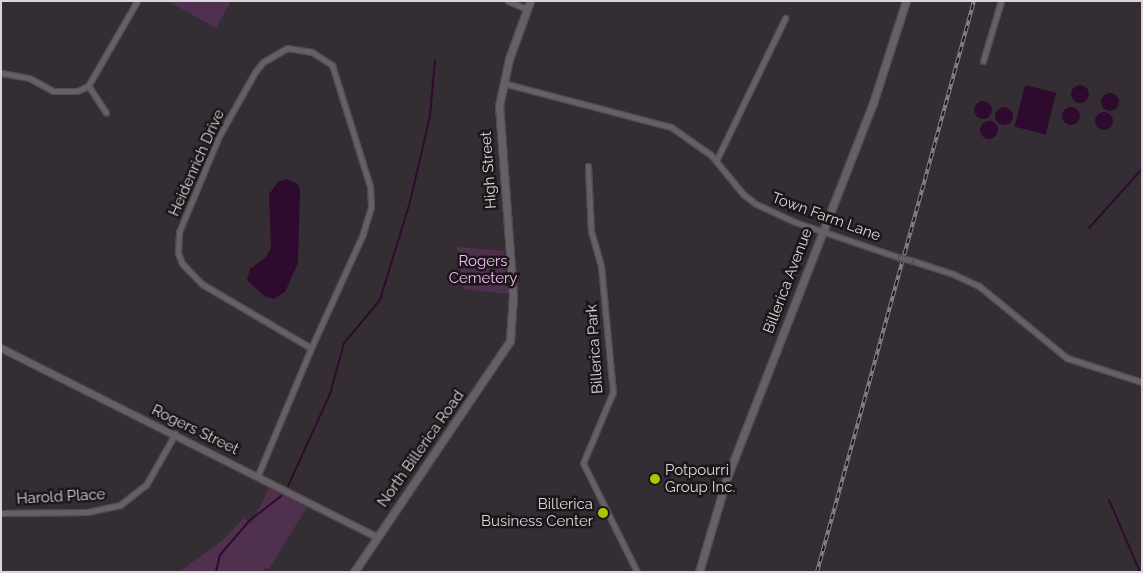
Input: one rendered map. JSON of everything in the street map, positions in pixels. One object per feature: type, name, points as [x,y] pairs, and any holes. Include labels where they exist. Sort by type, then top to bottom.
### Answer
[{"type":"main road","name":"High Street","points":[[510,341],[513,303],[499,121],[503,83],[530,1]]},
{"type":"main road","name":"Billerica Avenue","points":[[699,572],[726,480],[887,65],[906,1]]},
{"type":"main road","name":"North Billerica Road","points":[[354,572],[510,341]]},
{"type":"street","points":[[1,73],[29,78],[53,91],[77,91],[88,85],[137,1]]},
{"type":"street","points":[[508,1],[527,9]]},
{"type":"street","points":[[983,61],[1001,1]]},
{"type":"street","points":[[716,161],[785,18]]},
{"type":"street","name":"Heidenrich Drive","points":[[258,475],[311,348],[363,234],[370,207],[370,186],[332,65],[312,52],[287,48],[263,62],[255,72],[220,136],[179,232],[178,253],[190,273],[202,284],[311,348]]},
{"type":"street","name":"Town Farm Lane","points":[[503,83],[671,127],[698,144],[716,161],[743,194],[756,204],[823,231],[953,274],[979,286],[1067,358],[1142,382]]},
{"type":"street","points":[[88,85],[106,113]]},
{"type":"street","name":"Billerica Park","points":[[588,166],[592,231],[601,266],[613,392],[583,463],[637,572]]},
{"type":"street","name":"Rogers Street","points":[[1,348],[258,475],[376,537]]},
{"type":"street","name":"Harold Place","points":[[1,513],[87,512],[120,505],[146,485],[175,434]]},
{"type":"green space","points":[[168,1],[231,1],[216,28]]},
{"type":"green space","name":"Rogers Cemetery","points":[[457,247],[504,251],[508,294],[464,289]]},
{"type":"green space","points":[[269,488],[307,507],[269,569],[265,567],[262,572],[179,572],[223,540],[244,518],[251,524]]},
{"type":"shaded area","points":[[1025,85],[1056,93],[1046,134],[1015,127]]},
{"type":"shaded area","points":[[1080,85],[1086,88],[1089,94],[1086,100],[1080,103],[1074,100],[1071,94],[1074,88]]},
{"type":"shaded area","points":[[1110,93],[1116,96],[1119,102],[1116,108],[1110,111],[1104,108],[1101,102],[1104,96]]},
{"type":"shaded area","points":[[983,101],[989,104],[992,110],[989,116],[983,119],[977,116],[974,110],[977,104]]},
{"type":"shaded area","points":[[1004,107],[1010,110],[1013,116],[1010,122],[1004,125],[998,122],[995,116],[998,110]]},
{"type":"shaded area","points":[[1071,107],[1077,110],[1080,116],[1077,122],[1071,125],[1065,122],[1062,116],[1065,110]]},
{"type":"shaded area","points":[[1104,112],[1110,115],[1113,121],[1110,127],[1104,130],[1098,127],[1095,121],[1098,115]]},
{"type":"shaded area","points":[[989,121],[995,124],[998,130],[995,136],[989,139],[983,136],[980,130],[983,124]]},
{"type":"shaded area","points":[[286,179],[298,184],[300,191],[298,263],[285,292],[274,299],[264,296],[247,280],[250,269],[265,258],[271,248],[269,194],[278,182]]},
{"type":"waterway","points":[[288,486],[330,394],[344,343],[380,300],[410,202],[430,116],[435,60]]},
{"type":"waterway","points":[[1089,228],[1142,169]]},
{"type":"waterway","points":[[216,572],[220,555],[249,521],[281,496]]},
{"type":"waterway","points":[[1109,500],[1140,572]]},
{"type":"railway","points":[[817,572],[974,1]]},
{"type":"place","name":"Potpourri Group Inc.","points":[[655,479]]},
{"type":"place","name":"Billerica Business Center","points":[[603,513]]}]
